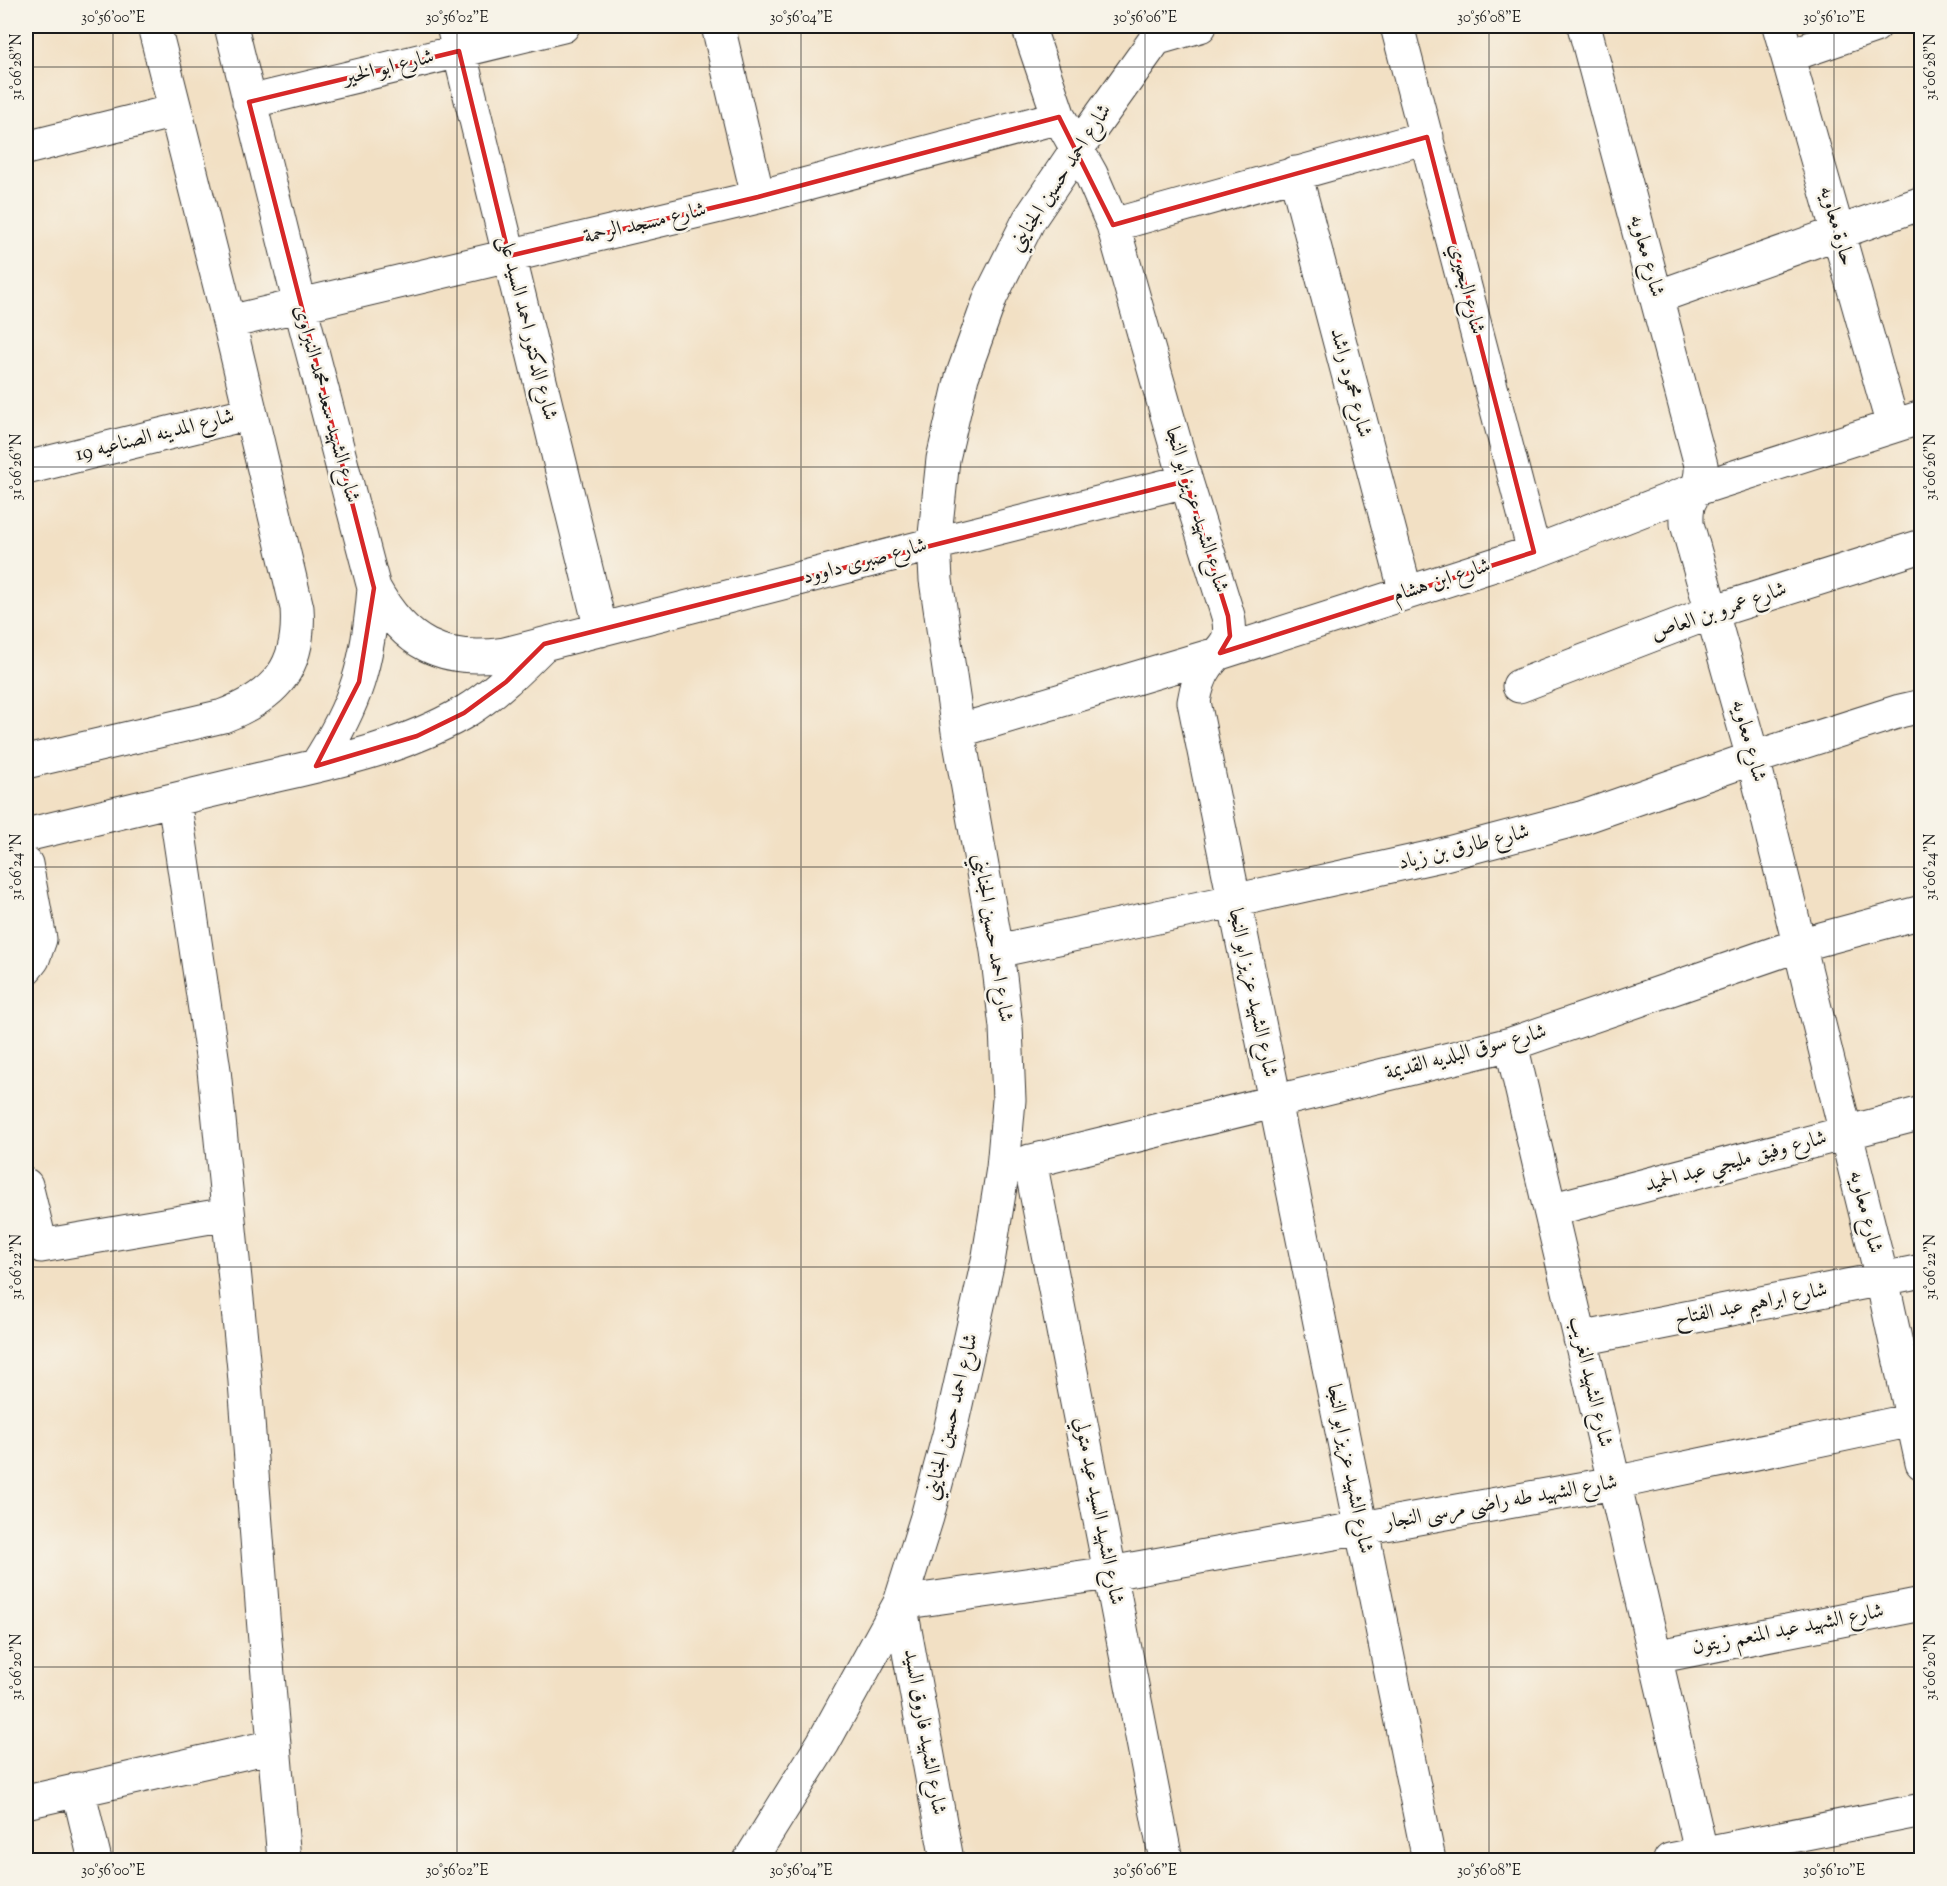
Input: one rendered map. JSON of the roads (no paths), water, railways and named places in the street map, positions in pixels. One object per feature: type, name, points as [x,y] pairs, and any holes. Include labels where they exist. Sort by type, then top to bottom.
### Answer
[{"type":"street","points":[[26,762],[224,716],[260,698],[275,685],[288,668],[295,649],[298,628],[297,608],[229,322],[154,26]]},
{"type":"street","name":"شارع الشهيد سعد محمد النبراوى","points":[[231,26],[300,305],[374,588],[387,611],[405,631],[427,646],[453,654],[479,658],[544,644]]},
{"type":"street","name":"شارع ابو الخير","points":[[249,102],[456,38],[563,26]]},
{"type":"street","points":[[718,26],[758,197]]},
{"type":"street","name":"شارع الشهيد عزيز ابو النجا","points":[[1028,26],[1059,117],[1103,199],[1113,225],[1186,481],[1228,616],[1230,636],[1226,645],[1208,664],[1199,679],[1194,702],[1429,1860]]},
{"type":"street","points":[[1160,32],[1200,26]]},
{"type":"street","name":"شارع البحيري","points":[[1397,26],[1534,552]]},
{"type":"street","name":"شارع معاويه","points":[[1584,26],[1701,465],[1702,473],[1687,510],[1687,524],[1753,758],[1917,1419],[1922,1462]]},
{"type":"street","points":[[1783,41],[1875,26]]},
{"type":"street","name":"شارع احمد حسين الجنايني","points":[[750,1860],[824,1743],[900,1603],[927,1517],[950,1431],[989,1256],[1017,1164],[1009,1100],[1006,1027],[997,951],[958,731],[936,580],[934,544],[943,459],[962,377],[991,296],[1029,220],[1160,32]]},
{"type":"street","name":"شارع الدكتور احمد السيد على","points":[[456,38],[601,630]]},
{"type":"street","name":"حارة معاويه","points":[[1783,41],[1838,232],[1907,422]]},
{"type":"street","points":[[26,148],[175,111]]},
{"type":"street","name":"شارع مسجد الرحمة","points":[[229,322],[758,197],[1059,117]]},
{"type":"street","points":[[1113,225],[1427,137]]},
{"type":"street","name":"شارع محمود راشد","points":[[1295,173],[1406,593]]},
{"type":"street","points":[[1657,297],[1922,203]]},
{"type":"street","name":"شارع المدينه الصناعيه 19","points":[[26,468],[250,413]]},
{"type":"street","name":"شارع ابن هشام","points":[[958,731],[1220,653],[1534,552],[1697,489],[1907,422]]},
{"type":"street","name":"شارع صبرى داوود","points":[[544,644],[1186,481]]},
{"type":"street","name":"شارع عمرو بن العاص","points":[[1520,686],[1712,612],[1922,546]]},
{"type":"street","points":[[316,766],[348,711],[359,682],[367,652],[374,588]]},
{"type":"street","points":[[26,835],[316,766],[417,736],[464,713],[506,682],[544,644]]},
{"type":"street","name":"شارع طارق بن زياد","points":[[997,951],[1437,856],[1581,818],[1753,758],[1922,706]]},
{"type":"street","points":[[174,800],[214,1070],[244,1369],[284,1860]]},
{"type":"street","points":[[26,864],[40,939],[33,959],[26,968]]},
{"type":"street","name":"شارع سوق البلديه القديمة","points":[[1017,1164],[1511,1044],[1799,945],[1922,912]]},
{"type":"street","name":"شارع الشهيد الغريب","points":[[1511,1044],[1702,1857]]},
{"type":"street","name":"شارع وفيق مليجي عبد الحميد","points":[[1550,1210],[1922,1113]]},
{"type":"street","name":"شارع الشهيد السيد عيد متولي","points":[[1017,1164],[1110,1574],[1166,1860]]},
{"type":"street","points":[[26,1185],[33,1251],[228,1214]]},
{"type":"street","name":"شارع ابراهيم عبد الفتاح","points":[[1580,1339],[1922,1271]]},
{"type":"street","name":"شارع الشهيد طه راضى مرسى النجار","points":[[900,1603],[1110,1574],[1614,1483],[1917,1419]]},
{"type":"street","name":"شارع الشهيد فاروق السيد","points":[[900,1603],[947,1860]]},
{"type":"street","name":"شارع الشهيد عبد المنعم زيتون","points":[[1655,1657],[1922,1604]]},
{"type":"street","points":[[26,1802],[274,1746]]},
{"type":"street","points":[[78,1789],[95,1860]]},
{"type":"street","points":[[1670,1860],[1702,1857],[1922,1810]]}]
